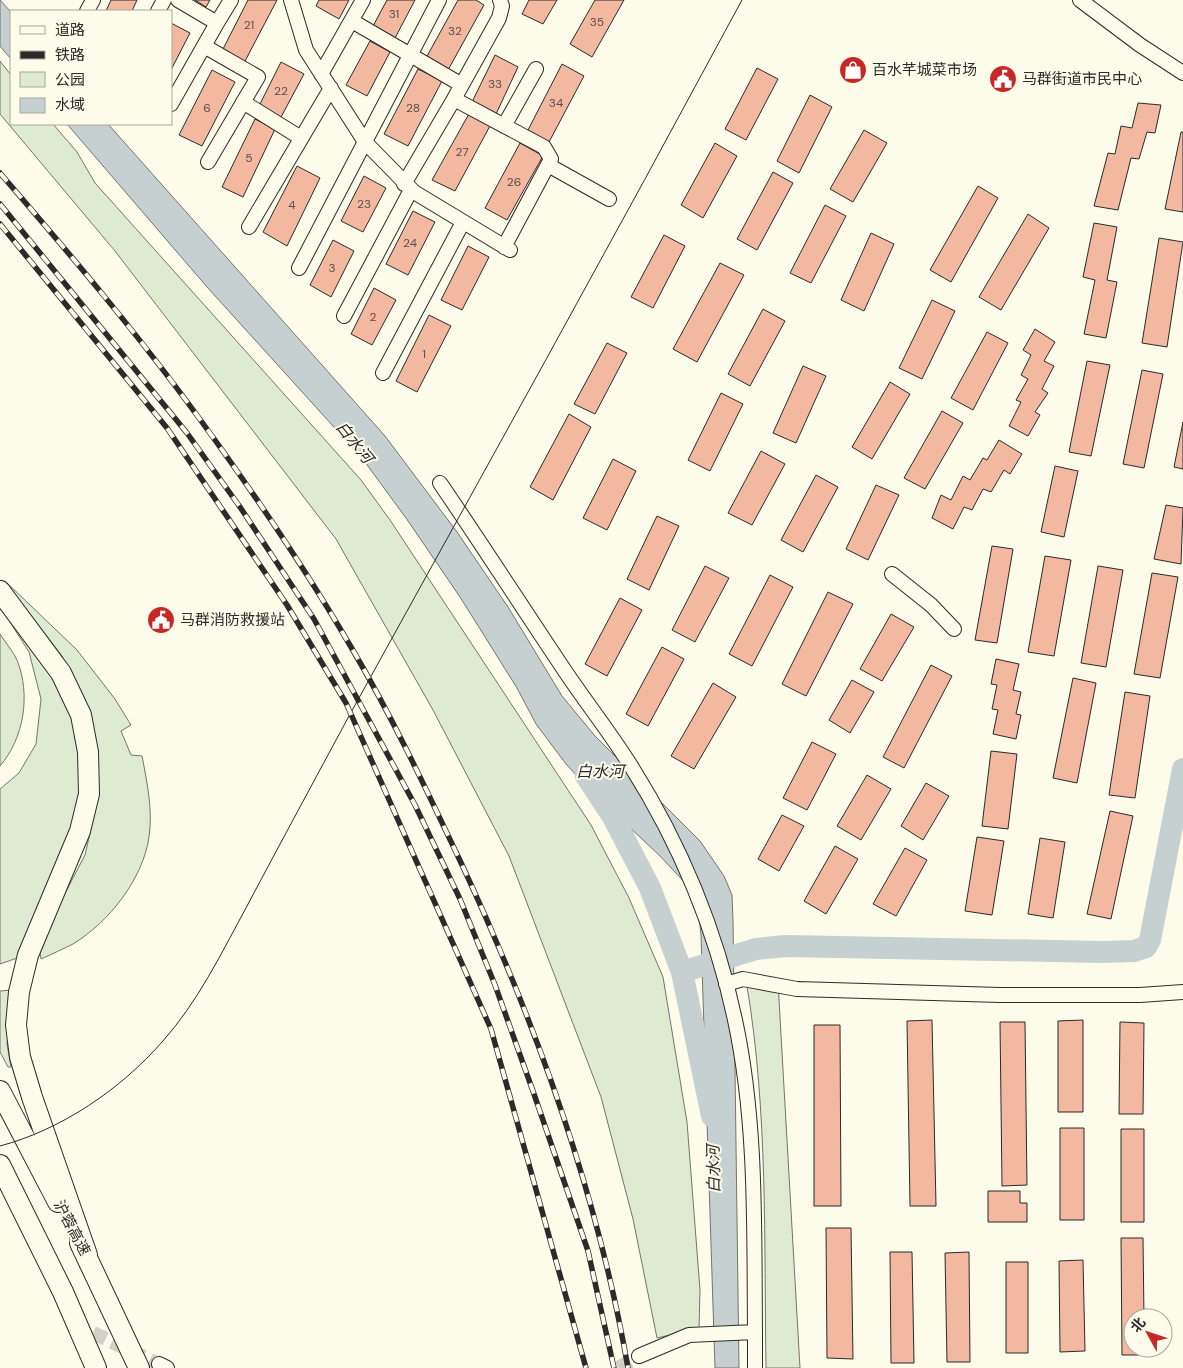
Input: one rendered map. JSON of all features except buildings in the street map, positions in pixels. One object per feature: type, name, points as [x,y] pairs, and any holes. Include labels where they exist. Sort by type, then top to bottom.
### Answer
[{"type":"highway","points":[[0,591],[61,673],[81,715],[88,752],[89,794],[80,831],[28,954],[19,992],[16,1025],[20,1057],[32,1097],[87,1255]]},
{"type":"highway","name":"沪蓉高速","points":[[0,1091],[87,1255],[139,1368]]},
{"type":"highway","points":[[0,1165],[63,1292],[96,1368]]},
{"type":"highway","points":[[0,1182],[32,1231]]},
{"type":"street","points":[[178,0],[217,23]]},
{"type":"street","points":[[172,102],[231,0]]},
{"type":"street","points":[[291,0],[303,42],[321,74],[365,142],[408,187],[507,248],[551,159],[544,147],[454,99]]},
{"type":"street","points":[[321,74],[363,0]]},
{"type":"street","points":[[299,268],[439,0]]},
{"type":"street","points":[[1080,0],[1140,45],[1183,73]]},
{"type":"street","points":[[344,316],[408,187],[498,18],[503,2]]},
{"type":"street","points":[[352,21],[462,85]]},
{"type":"street","points":[[204,46],[258,77],[208,162]]},
{"type":"street","points":[[504,126],[536,69]]},
{"type":"street","points":[[249,226],[330,88]]},
{"type":"street","points":[[243,102],[301,138]]},
{"type":"street","points":[[548,165],[609,199]]},
{"type":"street","points":[[383,373],[463,222]]},
{"type":"street","points":[[440,483],[586,702],[630,764],[676,847],[707,917],[736,1021],[746,1092],[754,1192],[752,1332],[755,1368]]},
{"type":"street","points":[[892,574],[931,605],[954,629]]},
{"type":"street","points":[[726,984],[743,979],[797,989],[1000,995],[1140,995],[1183,992]]},
{"type":"street","points":[[639,1356],[689,1335],[752,1332]]},
{"type":"green space","points":[[0,61],[10,74],[10,125],[54,125],[77,152],[95,183],[361,480],[390,520],[591,825],[629,898],[663,977],[687,1122],[700,1290],[699,1328],[657,1338],[633,1219],[601,1097],[509,856],[433,710],[336,539],[115,251],[0,114]]},
{"type":"green space","points":[[5,581],[77,650],[115,699],[131,725],[121,731],[131,755],[142,756],[150,806],[149,837],[140,868],[132,884],[111,912],[86,935],[73,944],[41,959],[40,953],[60,903],[85,855],[98,798],[98,750],[86,702],[62,656]]},
{"type":"green space","points":[[14,620],[51,671],[66,699],[76,729],[80,758],[80,787],[66,846],[20,957],[0,964],[0,789],[19,773],[36,744],[41,699],[29,652],[10,622]]},
{"type":"green space","points":[[0,634],[17,660],[24,687],[24,702],[23,716],[15,743],[0,766]]},
{"type":"green space","points":[[778,982],[800,1368],[766,1368],[762,1129],[754,1033],[747,986]]},
{"type":"green space","points":[[12,990],[7,1044],[11,1067],[8,1067],[0,1052],[0,991]]},
{"type":"water","points":[[0,0],[10,11],[10,58],[0,46]]},
{"type":"water","name":"白水河","points":[[68,125],[109,125],[385,436],[457,532],[508,607],[562,696],[595,736],[700,841],[724,876],[732,895],[733,920],[739,1368],[715,1368],[701,935],[698,906],[687,885],[566,764],[536,724],[517,688],[460,597],[362,458],[207,287]]},
{"type":"waterway","points":[[682,972],[756,949],[786,946],[1103,952],[1134,951],[1146,947],[1150,940],[1183,769]]},
{"type":"waterway","name":"白水河","points":[[586,776],[613,817],[650,888],[682,972],[712,1116]]},
{"type":"tunnel","points":[[74,1324],[159,1364]]},
{"type":"tunnel","points":[[618,1368],[639,1356]]},
{"type":"tram line","points":[[0,1146],[45,1130],[88,1106],[109,1091],[128,1076],[162,1042],[198,994],[219,959],[349,716],[742,0]]},
{"type":"railway","points":[[0,173],[127,324],[175,386],[259,502],[351,647],[410,756],[490,927],[540,1050],[562,1112],[600,1239],[628,1368]]},
{"type":"railway","points":[[0,204],[187,433],[240,507],[314,619],[415,805],[460,899],[495,985],[534,1094],[588,1251],[614,1368]]},
{"type":"railway","points":[[0,224],[167,428],[287,605],[346,703],[491,1029],[586,1368]]},
{"type":"place","name":"百水芊城菜市场","points":[[853,70]]},
{"type":"place","name":"马群街道市民中心","points":[[1003,79]]},
{"type":"place","name":"马群消防救援站","points":[[161,620]]}]
